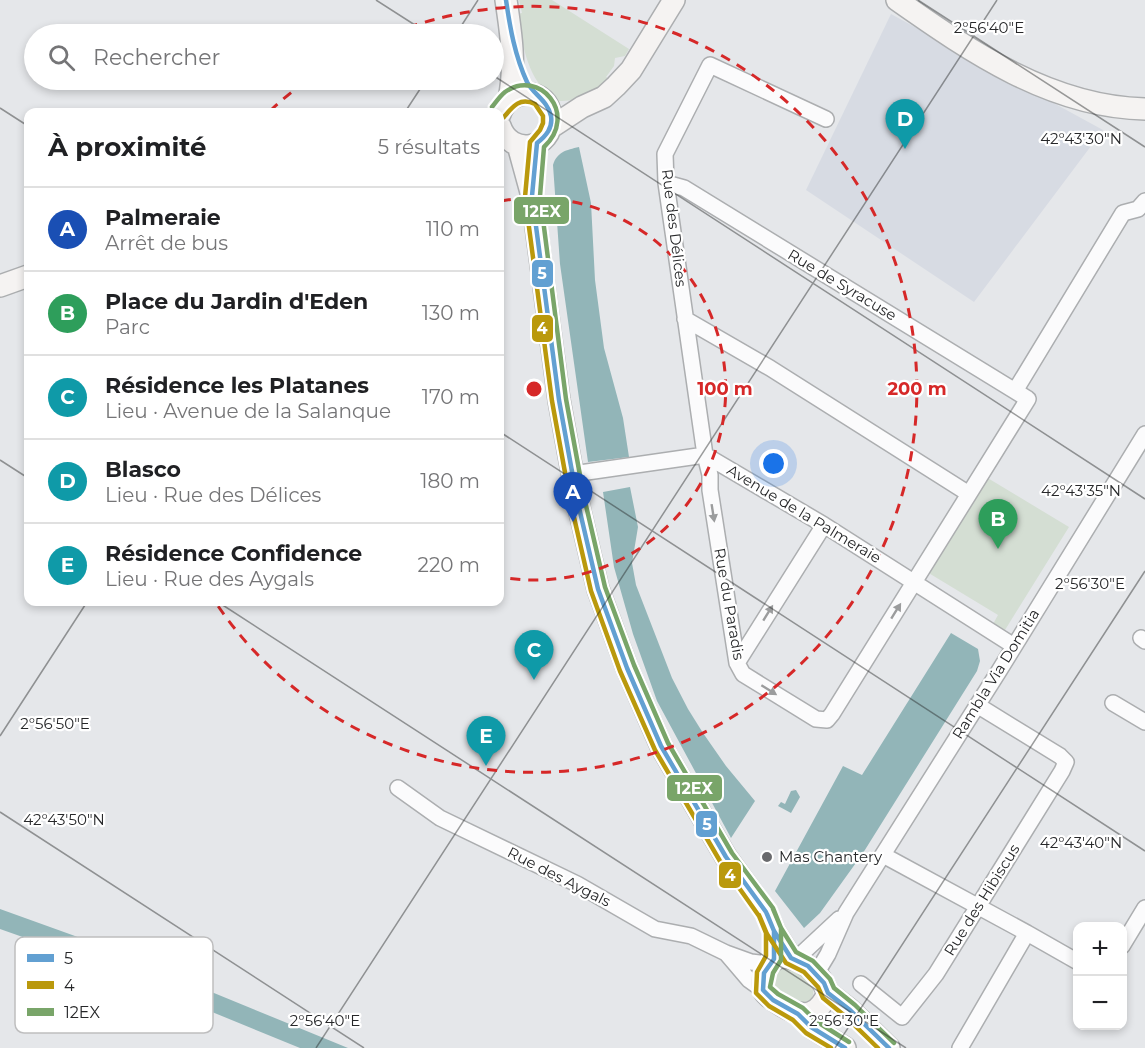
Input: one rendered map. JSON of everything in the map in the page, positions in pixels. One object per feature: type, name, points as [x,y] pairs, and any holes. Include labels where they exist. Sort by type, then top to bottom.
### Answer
[{"type":"street","points":[[506,0],[513,43],[527,83],[516,121],[532,196],[559,400],[598,589],[627,668],[661,746],[716,841],[766,912],[782,960]]},
{"type":"street","points":[[516,121],[582,107],[604,97],[631,70],[674,0]]},
{"type":"street","points":[[897,0],[945,34],[1027,81],[1101,104],[1145,109]]},
{"type":"street","name":"Rue des Délices","points":[[705,456],[666,183],[665,154],[710,65],[826,119]]},
{"type":"street","name":"Rue de Syracuse","points":[[666,183],[684,188],[1015,391]]},
{"type":"street","points":[[914,582],[1028,399],[1015,391],[1123,213],[1138,209],[1145,201]]},
{"type":"street","points":[[0,286],[24,277]]},
{"type":"street","points":[[685,319],[779,374],[969,494]]},
{"type":"street","name":"Rambla Via Domitia","points":[[816,974],[828,954],[846,913],[1145,434]]},
{"type":"street","points":[[573,474],[705,456]]},
{"type":"street","name":"Avenue de la Palmeraie","points":[[705,456],[824,525],[1014,646]]},
{"type":"street","name":"Rue du Paradis","points":[[705,456],[710,475],[710,490],[737,663],[743,674],[816,719],[827,720],[832,714],[914,582]]},
{"type":"street","points":[[737,663],[824,525]]},
{"type":"street","points":[[1113,703],[1145,722]]},
{"type":"street","name":"Rue des Hibiscus","points":[[861,984],[902,1017],[936,974],[1066,762],[1060,756],[977,705]]},
{"type":"street","name":"Rue des Aygals","points":[[398,788],[440,818],[577,884],[655,929],[691,936],[751,962],[782,960]]},
{"type":"street","points":[[883,855],[1073,960]]},
{"type":"street","points":[[1127,938],[1145,908]]},
{"type":"street","name":"Rambla Via Domitia","points":[[782,960],[846,913]]},
{"type":"street","points":[[960,1048],[1027,933]]},
{"type":"street","name":"Rue des Aygals","points":[[726,953],[748,980],[763,990]]},
{"type":"street","points":[[782,960],[816,974],[828,993],[850,1010],[880,1045]]},
{"type":"street","points":[[782,960],[762,981],[763,990],[773,1000],[798,1014],[811,1027],[845,1048]]},
{"type":"street","points":[[798,1014],[809,1014],[817,1010],[828,993]]},
{"type":"shaded area","points":[[519,0],[552,0],[629,49],[625,56],[615,58],[614,66],[606,77],[612,80],[574,99],[560,101],[553,98],[535,78],[526,57],[516,14],[522,13]]},
{"type":"shaded area","points":[[891,14],[1103,130],[974,302],[806,190]]},
{"type":"shaded area","points":[[986,477],[1069,527],[1005,630],[993,624],[998,615],[927,572]]},
{"type":"shaded area","points":[[784,968],[796,973],[811,985],[813,996],[809,1003],[794,1001],[772,985],[771,976],[776,970]]},
{"type":"water","points":[[579,147],[591,203],[595,280],[604,348],[623,418],[629,457],[588,462],[560,264],[553,165],[563,152]]},
{"type":"water","points":[[630,487],[638,527],[632,563],[636,585],[672,678],[703,733],[755,801],[731,838],[657,701],[633,634],[614,567],[603,492]]},
{"type":"water","points":[[951,633],[978,649],[980,661],[977,671],[863,853],[820,913],[804,928],[775,891],[843,766],[862,775]]},
{"type":"water","points":[[796,790],[800,797],[791,813],[778,806],[781,802],[785,804],[791,791]]},
{"type":"water","points":[[0,909],[77,937],[23,937],[0,929]]},
{"type":"water","points":[[213,993],[348,1048],[300,1048],[213,1012]]},
{"type":"transit line","name":"5","points":[[506,0],[519,62],[527,82],[547,106],[551,116],[548,131],[537,143],[532,196],[559,400],[577,499],[598,589],[627,668],[661,746],[726,857],[766,912],[774,931],[774,959],[764,973],[763,990],[773,1000],[798,1014],[811,1027],[845,1048]]},
{"type":"transit line","name":"12EX","points":[[492,107],[505,92],[518,86],[530,86],[542,90],[556,109],[557,121],[554,134],[544,147],[540,196],[566,399],[584,497],[605,587],[634,665],[668,743],[732,853],[773,908],[781,928],[781,960],[773,973],[770,987],[849,1042]]},
{"type":"transit line","name":"4","points":[[504,117],[521,102],[535,104],[543,116],[540,130],[530,142],[525,197],[552,401],[570,500],[591,591],[620,671],[655,750],[720,861],[759,916],[766,933],[766,956],[757,972],[756,993],[769,1006],[793,1020],[806,1033],[831,1048]]},
{"type":"transit line","name":"12EX","points":[[773,909],[781,928],[796,952],[813,961],[830,979],[834,988],[894,1043]]},
{"type":"transit line","name":"5","points":[[767,914],[774,931],[791,958],[808,966],[824,983],[828,993],[850,1010],[889,1048]]},
{"type":"transit line","name":"4","points":[[759,915],[767,934],[786,963],[804,972],[818,987],[823,998],[878,1048]]},
{"type":"place","name":"Blasco","points":[[905,149]]},
{"type":"place","name":"Palmeraie","points":[[573,522]]},
{"type":"place","name":"Place du Jardin d'Eden","points":[[998,549]]},
{"type":"place","name":"Résidence les Platanes","points":[[534,680]]},
{"type":"place","name":"Résidence Confidence","points":[[486,766]]},
{"type":"place","name":"Mas Chantery","points":[[767,857]]}]
